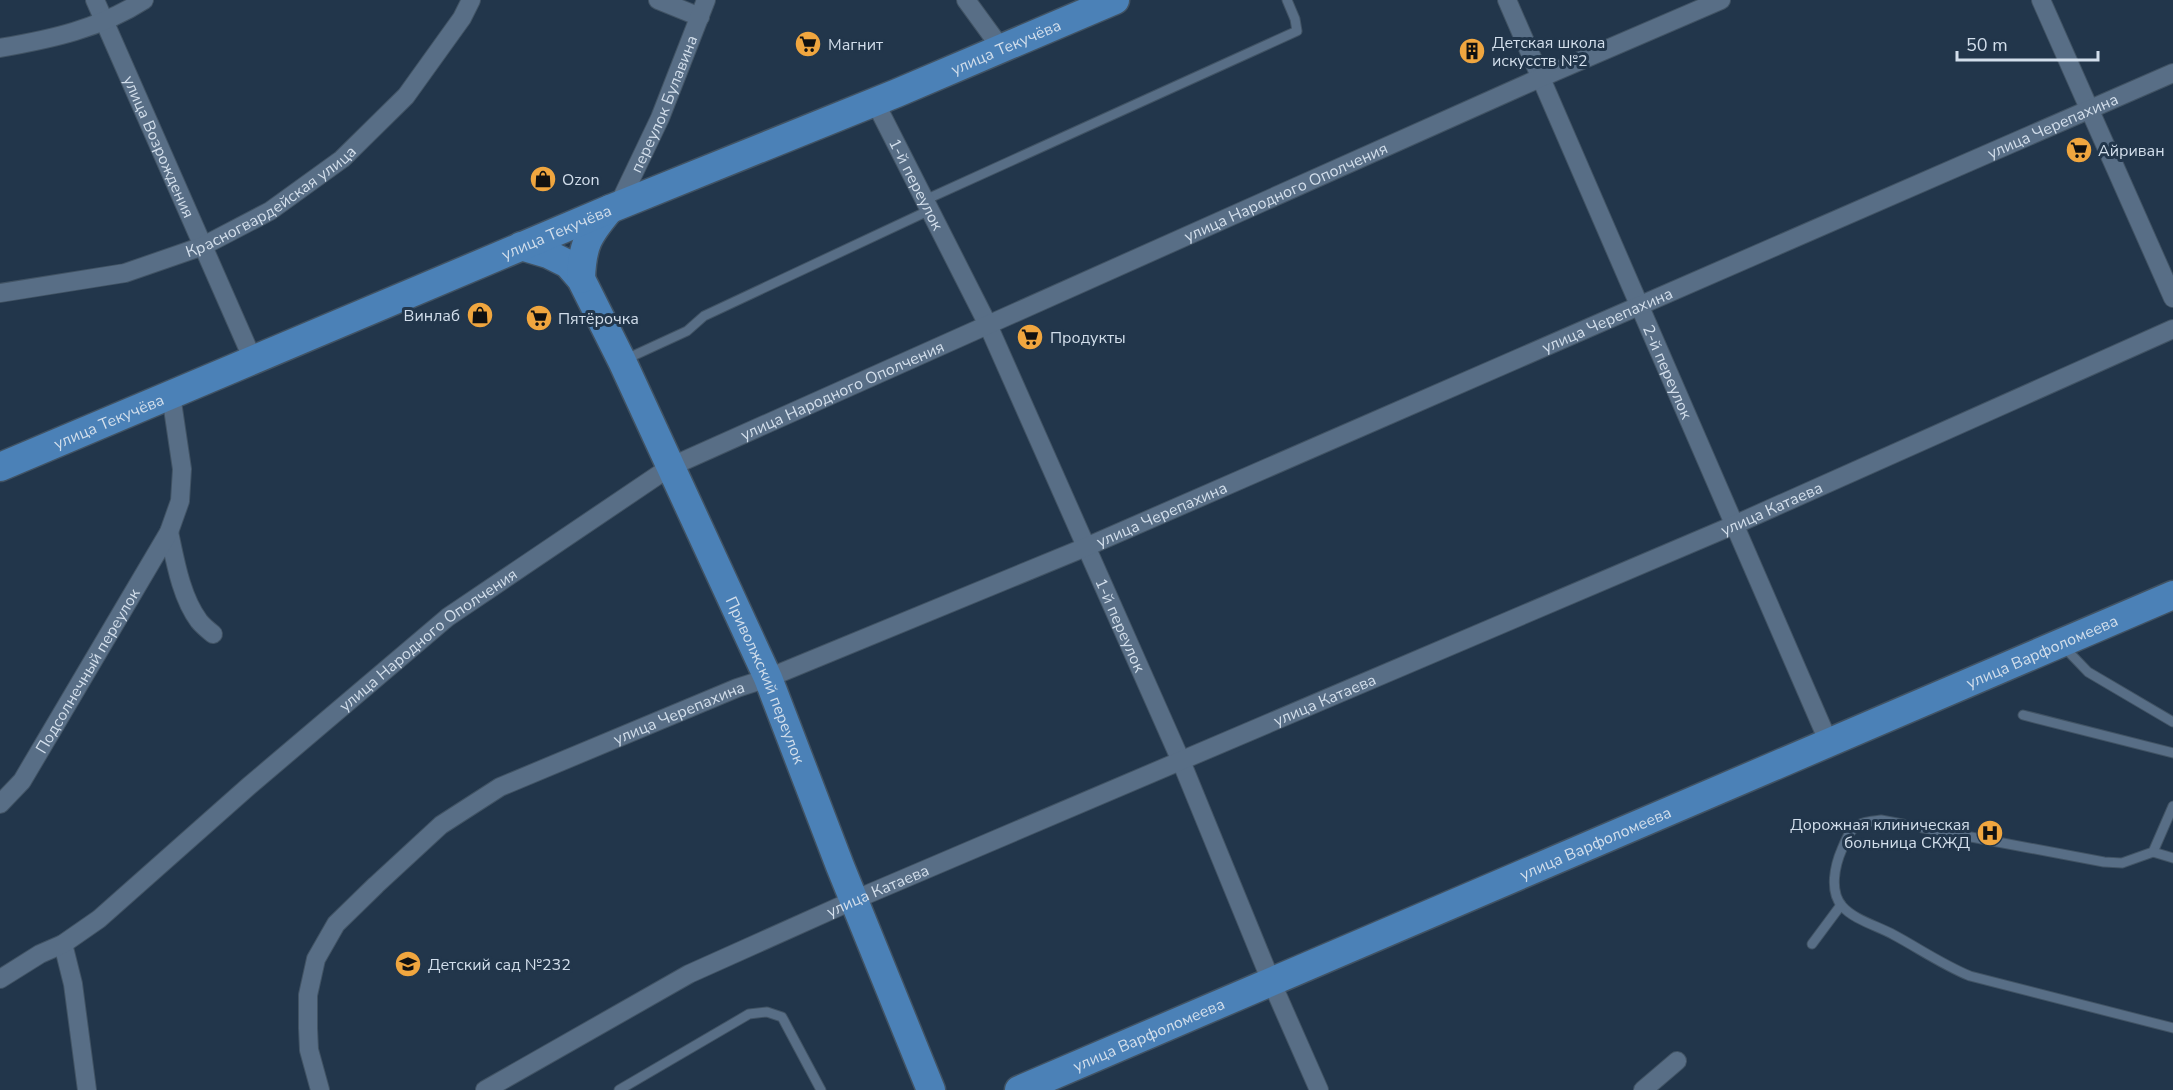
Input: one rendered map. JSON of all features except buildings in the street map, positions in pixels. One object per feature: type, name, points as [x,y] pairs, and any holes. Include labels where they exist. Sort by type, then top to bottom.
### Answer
[{"type":"main road","name":"улица Текучёва","points":[[0,468],[521,246],[875,102],[1115,0]]},
{"type":"main road","points":[[580,279],[585,244],[595,227],[614,207]]},
{"type":"main road","name":"Приволжский переулок","points":[[521,246],[548,254],[568,264],[580,279],[622,361],[768,678],[931,1090]]},
{"type":"main road","name":"улица Варфоломеева","points":[[1019,1090],[2173,595]]},
{"type":"street","name":"улица Возрождения","points":[[94,0],[254,360]]},
{"type":"street","points":[[0,48],[58,38],[104,21],[144,0]]},
{"type":"street","name":"Красногвардейская улица","points":[[0,293],[125,273],[203,246],[270,211],[342,159],[406,96],[462,18],[471,0]]},
{"type":"street","points":[[658,0],[703,8]]},
{"type":"street","points":[[966,0],[1001,48]]},
{"type":"street","name":"2-й переулок","points":[[1507,0],[1829,743]]},
{"type":"street","name":"улица Народного Ополчения","points":[[0,979],[40,954],[63,944],[99,919],[249,786],[448,616],[670,467],[1540,78],[1721,0]]},
{"type":"street","points":[[2042,0],[2173,298]]},
{"type":"street","name":"переулок Булавина","points":[[614,207],[660,118],[703,8]]},
{"type":"street","name":"улица Черепахина","points":[[320,1090],[309,1050],[308,995],[316,959],[336,924],[441,825],[500,787],[1086,547],[2173,73]]},
{"type":"street","name":"1-й переулок","points":[[875,102],[988,325],[1181,762],[1271,981],[1319,1090]]},
{"type":"street","name":"улица Катаева","points":[[485,1090],[689,974],[854,900],[1734,525],[2173,329]]},
{"type":"street","name":"Подсолнечный переулок","points":[[0,804],[22,781],[169,532],[180,501],[183,469],[171,395]]},
{"type":"street","points":[[169,532],[174,560],[186,596],[198,620],[213,634]]},
{"type":"street","points":[[63,944],[74,984],[87,1090]]},
{"type":"street","points":[[1643,1090],[1677,1061]]},
{"type":"lane","points":[[622,361],[687,331],[704,316],[927,205],[1297,31],[1296,19],[1287,0]]},
{"type":"lane","points":[[2060,643],[2088,672],[2173,722]]},
{"type":"lane","points":[[2023,715],[2173,753]]},
{"type":"lane","points":[[2153,852],[2173,806]]},
{"type":"lane","points":[[2173,858],[2153,852],[2122,862],[2104,862],[1881,820],[1860,822],[1850,830],[1836,862],[1835,881],[1841,905],[1851,913],[1893,934],[1943,965],[1970,976],[2173,1028]]},
{"type":"lane","points":[[1812,944],[1841,905]]},
{"type":"lane","points":[[619,1090],[749,1014],[767,1012],[783,1017],[821,1090]]},
{"type":"place","name":"Магнит","points":[[808,44]]},
{"type":"place","name":"Детская школа искусств №2","points":[[1472,51]]},
{"type":"place","name":"Айриван","points":[[2079,150]]},
{"type":"place","name":"Ozon","points":[[543,179]]},
{"type":"place","name":"Винлаб","points":[[480,315]]},
{"type":"place","name":"Пятёрочка","points":[[539,318]]},
{"type":"place","name":"Продукты","points":[[1030,337]]},
{"type":"place","name":"Дорожная клиническая больница СКЖД","points":[[1990,833]]},
{"type":"place","name":"Детский сад №232","points":[[408,964]]}]
